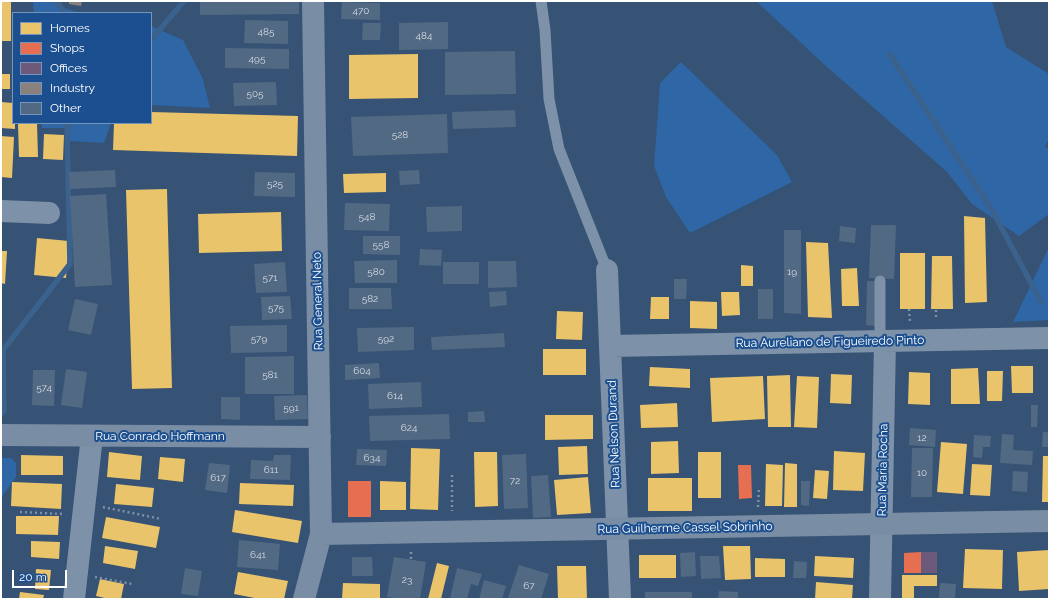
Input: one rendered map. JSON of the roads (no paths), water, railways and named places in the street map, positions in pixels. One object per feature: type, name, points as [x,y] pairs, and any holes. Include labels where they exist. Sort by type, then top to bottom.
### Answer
[{"type":"street","name":"Rua General Neto","points":[[304,599],[321,534],[313,1]]},
{"type":"street","points":[[1,211],[49,213]]},
{"type":"street","name":"Rua Nelson Durand","points":[[607,270],[620,599]]},
{"type":"street","name":"Rua Aureliano de Figueiredo Pinto","points":[[610,346],[1049,338]]},
{"type":"street","name":"Rua Maria Rocha","points":[[880,599],[882,524],[882,341]]},
{"type":"street","name":"Rua Conrado Hoffmann","points":[[1,435],[320,437]]},
{"type":"street","points":[[74,599],[92,436]]},
{"type":"street","name":"Rua Guilherme Cassel Sobrinho","points":[[321,534],[1049,521]]},
{"type":"lane","points":[[541,1],[545,30],[548,99],[559,149],[607,270]]},
{"type":"lane","points":[[880,281],[882,341]]},
{"type":"waterway","points":[[56,1],[64,12]]},
{"type":"waterway","points":[[152,39],[184,1]]},
{"type":"waterway","points":[[890,55],[991,208],[1041,302]]},
{"type":"waterway","points":[[1,414],[4,411],[3,350],[70,264],[67,127],[70,124]]}]
